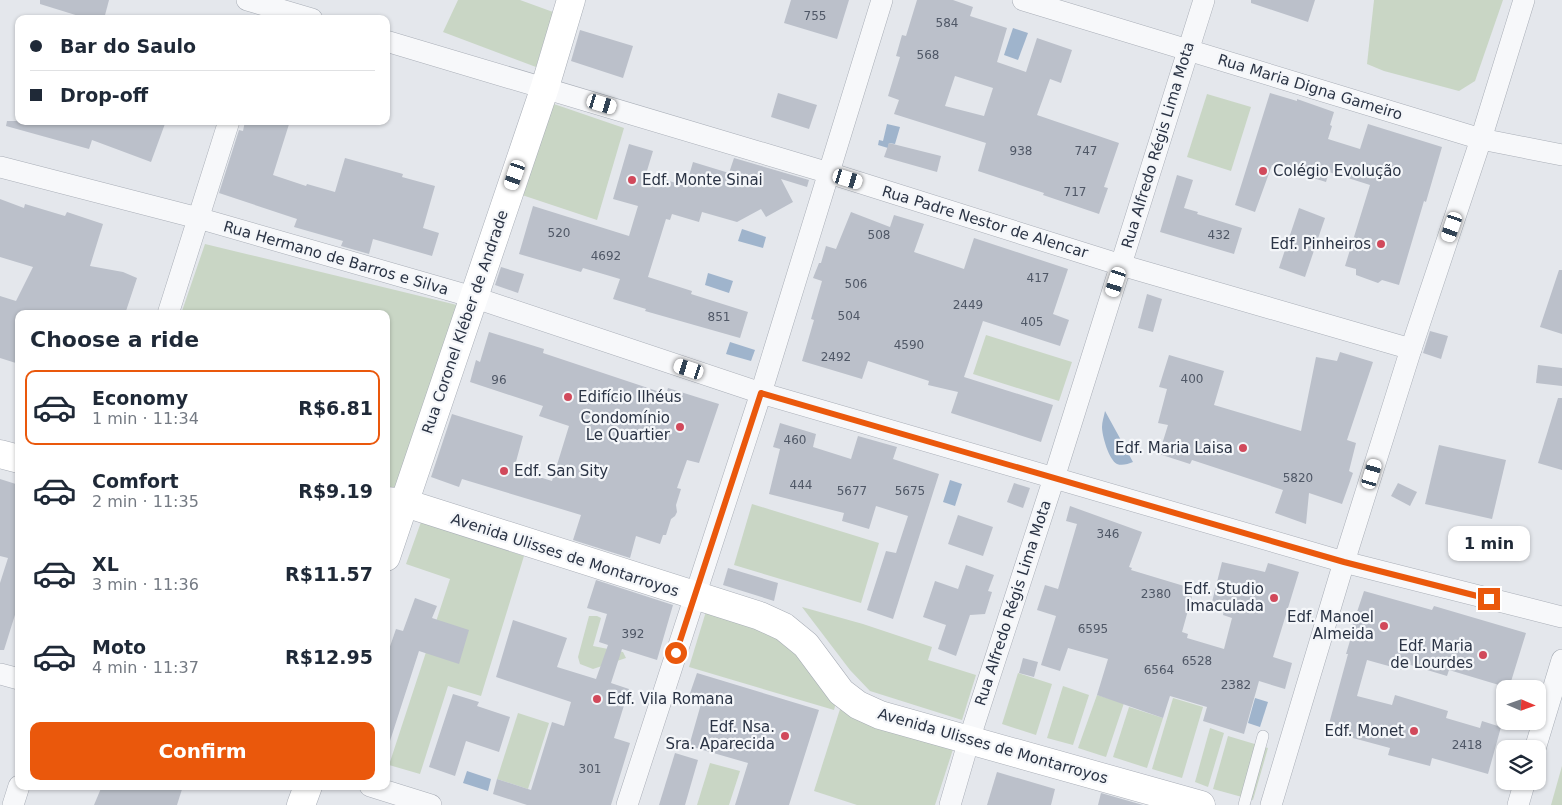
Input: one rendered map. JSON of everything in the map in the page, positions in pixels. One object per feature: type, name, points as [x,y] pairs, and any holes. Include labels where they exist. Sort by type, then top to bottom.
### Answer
[{"type":"main road","name":"Rua Coronel Kléber de Andrade","points":[[390,536],[396,502],[473,297],[545,87],[571,0]]},
{"type":"main road","points":[[0,454],[15,458]]},
{"type":"main road","name":"Avenida Ulisses de Montarroyos","points":[[396,502],[760,616],[784,627],[806,645],[841,692],[858,705],[880,715],[1201,805]]},
{"type":"main road","points":[[301,805],[307,790]]},
{"type":"street","points":[[627,805],[761,393],[882,0]]},
{"type":"street","name":"Rua Maria Digna Gameiro","points":[[1023,0],[1481,139],[1562,155]]},
{"type":"street","name":"Rua Alfredo Régis Lima Mota","points":[[950,805],[1204,0]]},
{"type":"street","points":[[1271,805],[1344,562],[1524,0]]},
{"type":"street","points":[[260,6],[296,15]]},
{"type":"street","name":"Rua Padre Nestor de Alencar","points":[[390,42],[829,173],[1121,264],[1411,349]]},
{"type":"street","points":[[169,310],[228,125]]},
{"type":"street","name":"Rua Hermano de Barros e Silva","points":[[0,167],[198,218],[473,297],[761,393],[1344,562],[1562,617]]},
{"type":"street","points":[[1538,740],[1562,660]]},
{"type":"street","points":[[0,674],[15,678]]},
{"type":"street","points":[[13,805],[18,790]]},
{"type":"street","points":[[383,790],[431,805]]},
{"type":"street","points":[[1518,805],[1522,790]]},
{"type":"lane","points":[[1244,805],[1263,736]]},
{"type":"green space","points":[[458,0],[520,0],[553,12],[536,67],[443,32]]},
{"type":"green space","points":[[1374,0],[1503,0],[1475,81],[1459,91],[1384,71],[1367,64]]},
{"type":"green space","points":[[1207,94],[1251,107],[1231,171],[1187,157]]},
{"type":"green space","points":[[551,103],[624,128],[597,220],[522,195]]},
{"type":"green space","points":[[205,244],[457,305],[396,490],[390,488],[390,310],[182,310]]},
{"type":"green space","points":[[986,335],[1072,362],[1059,401],[973,374]]},
{"type":"green space","points":[[752,504],[879,543],[861,603],[734,565]]},
{"type":"green space","points":[[421,522],[524,556],[481,696],[448,686],[420,774],[390,765],[390,762],[450,579],[406,564]]},
{"type":"green space","points":[[708,605],[769,624],[838,695],[834,710],[689,667]]},
{"type":"green space","points":[[802,607],[863,624],[932,647],[928,660],[976,675],[962,720],[870,691],[850,670]]},
{"type":"green space","points":[[589,616],[601,618],[593,646],[623,652],[626,658],[593,669],[580,664],[578,657]]},
{"type":"green space","points":[[1018,673],[1052,684],[1036,735],[1002,724]]},
{"type":"green space","points":[[1063,686],[1089,695],[1073,745],[1047,738]]},
{"type":"green space","points":[[1097,695],[1124,703],[1106,757],[1078,748]]},
{"type":"green space","points":[[1173,698],[1203,707],[1182,778],[1152,769]]},
{"type":"green space","points":[[841,706],[955,743],[935,805],[857,805],[814,791]]},
{"type":"green space","points":[[1129,707],[1163,718],[1147,768],[1113,757]]},
{"type":"green space","points":[[518,713],[549,723],[528,789],[497,779]]},
{"type":"green space","points":[[1210,728],[1224,733],[1208,787],[1195,782]]},
{"type":"green space","points":[[1228,736],[1268,748],[1253,800],[1213,789]]},
{"type":"green space","points":[[710,763],[740,771],[729,805],[697,805]]},
{"type":"green space","points":[[1562,766],[1562,805],[1551,805]]},
{"type":"water","points":[[1013,28],[1028,33],[1018,60],[1004,55]]},
{"type":"water","points":[[887,124],[900,127],[895,144],[889,143],[888,148],[878,145],[879,140],[883,141]]},
{"type":"water","points":[[742,229],[766,237],[763,248],[738,241]]},
{"type":"water","points":[[708,273],[733,281],[729,293],[705,285]]},
{"type":"water","points":[[730,342],[755,350],[751,361],[726,354]]},
{"type":"water","points":[[1105,411],[1133,462],[1119,465],[1111,458],[1102,431]]},
{"type":"water","points":[[950,480],[962,484],[955,506],[943,502]]},
{"type":"water","points":[[1471,535],[1485,538],[1477,558],[1464,555]]},
{"type":"water","points":[[1255,698],[1268,702],[1260,727],[1248,723]]},
{"type":"water","points":[[467,771],[491,779],[488,791],[463,783]]},
{"type":"building","points":[[40,0],[109,0],[105,15],[76,15],[40,4]]},
{"type":"building","points":[[791,0],[849,0],[837,39],[784,23]]},
{"type":"building","points":[[917,0],[953,0],[973,7],[970,16],[1007,28],[997,62],[1026,72],[1037,38],[1072,50],[1061,83],[1050,79],[1037,115],[1119,143],[1104,187],[1108,188],[1099,214],[978,171],[986,143],[894,114],[899,100],[888,96],[900,57],[896,56],[902,35],[906,36]],"holes":[[[955,76],[993,88],[984,116],[945,106]]]},
{"type":"building","points":[[1251,0],[1315,0],[1308,22],[1251,3]]},
{"type":"building","points":[[580,30],[633,46],[623,78],[571,61]]},
{"type":"building","points":[[778,93],[817,105],[809,129],[771,117]]},
{"type":"building","points":[[1270,93],[1297,101],[1297,99],[1334,112],[1328,139],[1360,149],[1368,124],[1442,147],[1399,285],[1382,280],[1378,283],[1356,275],[1356,269],[1345,266],[1370,185],[1329,172],[1326,182],[1272,165],[1255,212],[1235,205]]},
{"type":"building","points":[[7,121],[15,121],[15,125],[165,125],[151,162],[92,140],[89,149],[6,126]]},
{"type":"building","points":[[244,125],[289,125],[273,175],[306,186],[307,184],[335,192],[345,158],[403,174],[402,177],[435,186],[423,228],[439,233],[432,256],[373,239],[369,254],[341,246],[343,241],[294,227],[297,219],[219,193],[239,130],[243,131]]},
{"type":"building","points":[[889,143],[941,156],[937,172],[884,157]]},
{"type":"building","points":[[629,144],[653,151],[646,174],[686,186],[693,162],[729,173],[734,158],[809,180],[807,187],[781,179],[793,202],[766,217],[761,209],[737,222],[702,212],[699,222],[672,214],[670,220],[666,219],[648,277],[692,291],[691,294],[748,312],[740,338],[645,311],[646,309],[613,299],[620,279],[583,268],[581,272],[519,254],[533,206],[629,236],[638,206],[613,199]]},
{"type":"building","points":[[1177,175],[1193,180],[1184,208],[1242,228],[1234,254],[1160,232]]},
{"type":"building","points":[[0,199],[24,208],[25,204],[65,216],[67,212],[103,224],[90,266],[123,272],[137,278],[126,310],[15,310],[15,363],[0,358],[0,296],[16,301],[33,267],[0,257]]},
{"type":"building","points":[[1299,208],[1325,218],[1305,277],[1279,268]]},
{"type":"building","points":[[851,212],[890,227],[894,215],[924,224],[914,252],[964,269],[974,238],[1068,269],[1053,314],[1069,320],[1060,346],[983,321],[964,377],[1053,405],[1041,442],[951,413],[958,392],[928,385],[929,381],[868,361],[862,379],[802,361],[814,320],[811,319],[822,281],[813,278],[819,263],[821,263],[826,246],[836,249]]},
{"type":"building","points":[[501,267],[524,274],[518,293],[495,285]]},
{"type":"building","points":[[1559,270],[1562,270],[1562,334],[1540,327]]},
{"type":"building","points":[[1147,294],[1162,299],[1153,332],[1138,328]]},
{"type":"building","points":[[1430,331],[1448,336],[1441,359],[1423,353]]},
{"type":"building","points":[[489,332],[544,349],[543,353],[666,394],[668,388],[719,404],[699,463],[687,460],[677,488],[681,489],[676,505],[677,512],[671,519],[666,535],[663,535],[660,544],[636,536],[630,558],[573,540],[581,515],[462,479],[459,487],[431,477],[452,414],[523,436],[514,469],[552,481],[569,426],[539,416],[543,406],[470,382],[476,360],[480,362]]},
{"type":"building","points":[[1340,352],[1373,362],[1347,440],[1356,443],[1349,471],[1353,473],[1342,504],[1309,493],[1306,524],[1275,513],[1283,490],[1192,460],[1190,464],[1159,454],[1168,425],[1158,423],[1167,389],[1159,387],[1169,355],[1224,371],[1214,405],[1301,431],[1316,357],[1337,361]]},
{"type":"building","points":[[1538,365],[1562,368],[1562,386],[1536,383]]},
{"type":"building","points":[[1558,398],[1562,398],[1562,470],[1538,463]]},
{"type":"building","points":[[780,423],[816,434],[813,447],[851,459],[858,436],[897,447],[893,459],[939,474],[893,619],[867,610],[886,551],[896,553],[908,516],[876,506],[869,529],[842,521],[844,513],[769,494],[780,449],[773,447]]},
{"type":"building","points":[[1439,445],[1506,460],[1492,519],[1425,504]]},
{"type":"building","points":[[0,479],[15,484],[15,615],[4,650],[0,650],[0,583],[8,558],[0,556]]},
{"type":"building","points":[[1014,483],[1030,488],[1023,508],[1007,502]]},
{"type":"building","points":[[1398,483],[1417,492],[1410,506],[1391,496]]},
{"type":"building","points":[[1070,506],[1142,532],[1129,567],[1132,568],[1131,570],[1194,589],[1182,632],[1188,634],[1187,638],[1224,649],[1232,618],[1223,615],[1225,606],[1212,602],[1222,562],[1265,572],[1268,563],[1299,572],[1273,657],[1292,663],[1285,689],[1259,681],[1244,734],[1203,721],[1207,707],[1170,696],[1163,718],[1097,695],[1108,659],[1068,648],[1060,671],[1041,665],[1056,616],[1037,610],[1045,585],[1058,589],[1077,524],[1066,521]]},
{"type":"building","points":[[958,515],[993,527],[983,556],[948,544]]},
{"type":"building","points":[[966,565],[994,575],[988,591],[992,592],[985,614],[970,615],[956,656],[938,649],[946,625],[923,617],[935,581],[958,589]]},
{"type":"building","points":[[728,568],[778,583],[774,601],[723,585]]},
{"type":"building","points":[[596,580],[673,605],[657,660],[622,649],[611,683],[629,689],[614,738],[630,743],[611,805],[527,805],[493,794],[497,779],[531,790],[552,722],[564,726],[571,702],[496,677],[513,620],[567,638],[557,667],[596,679],[608,645],[599,642],[607,614],[587,608]]},
{"type":"building","points":[[1364,591],[1432,610],[1434,606],[1526,633],[1511,680],[1496,680],[1496,684],[1449,670],[1447,676],[1404,663],[1403,670],[1367,660],[1357,696],[1392,705],[1395,695],[1448,711],[1446,718],[1480,728],[1482,721],[1496,725],[1496,730],[1500,730],[1488,774],[1432,758],[1430,766],[1388,755],[1390,748],[1327,731],[1348,654],[1346,654],[1352,634],[1350,633]]},
{"type":"building","points":[[415,598],[437,606],[432,618],[469,630],[459,664],[419,651],[390,741],[390,646],[396,629],[403,631]]},
{"type":"building","points":[[1023,658],[1038,662],[1034,677],[1019,673]]},
{"type":"building","points":[[697,673],[819,710],[789,805],[735,805],[748,763],[689,746],[701,704],[688,699]]},
{"type":"building","points":[[453,694],[479,702],[477,706],[510,717],[499,752],[466,741],[455,776],[429,767]]},
{"type":"building","points":[[675,753],[698,760],[685,805],[659,805]]},
{"type":"building","points":[[997,772],[1055,789],[1051,805],[987,805]]},
{"type":"building","points":[[100,790],[182,790],[177,805],[94,805]]},
{"type":"building","points":[[1101,793],[1143,805],[1098,805]]},
{"type":"place","name":"Colégio Evolução","points":[[1263,171]]},
{"type":"place","name":"Edf. Monte Sinai","points":[[632,180]]},
{"type":"place","name":"Edf. Pinheiros","points":[[1381,244]]},
{"type":"place","name":"Edifício Ilhéus","points":[[568,397]]},
{"type":"place","name":"Condomínio Le Quartier","points":[[680,427]]},
{"type":"place","name":"Edf. Maria Laisa","points":[[1243,448]]},
{"type":"place","name":"Edf. San Sity","points":[[504,471]]},
{"type":"place","name":"Edf. Studio Imaculada","points":[[1274,598]]},
{"type":"place","name":"Edf. Manoel Almeida","points":[[1384,626]]},
{"type":"place","name":"Edf. Maria de Lourdes","points":[[1483,655]]},
{"type":"place","name":"Edf. Vila Romana","points":[[597,699]]},
{"type":"place","name":"Edf. Monet","points":[[1414,731]]},
{"type":"place","name":"Edf. Nsa. Sra. Aparecida","points":[[785,736]]},
{"type":"route","points":[[676,653],[761,393],[1344,562],[1489,599]]}]
